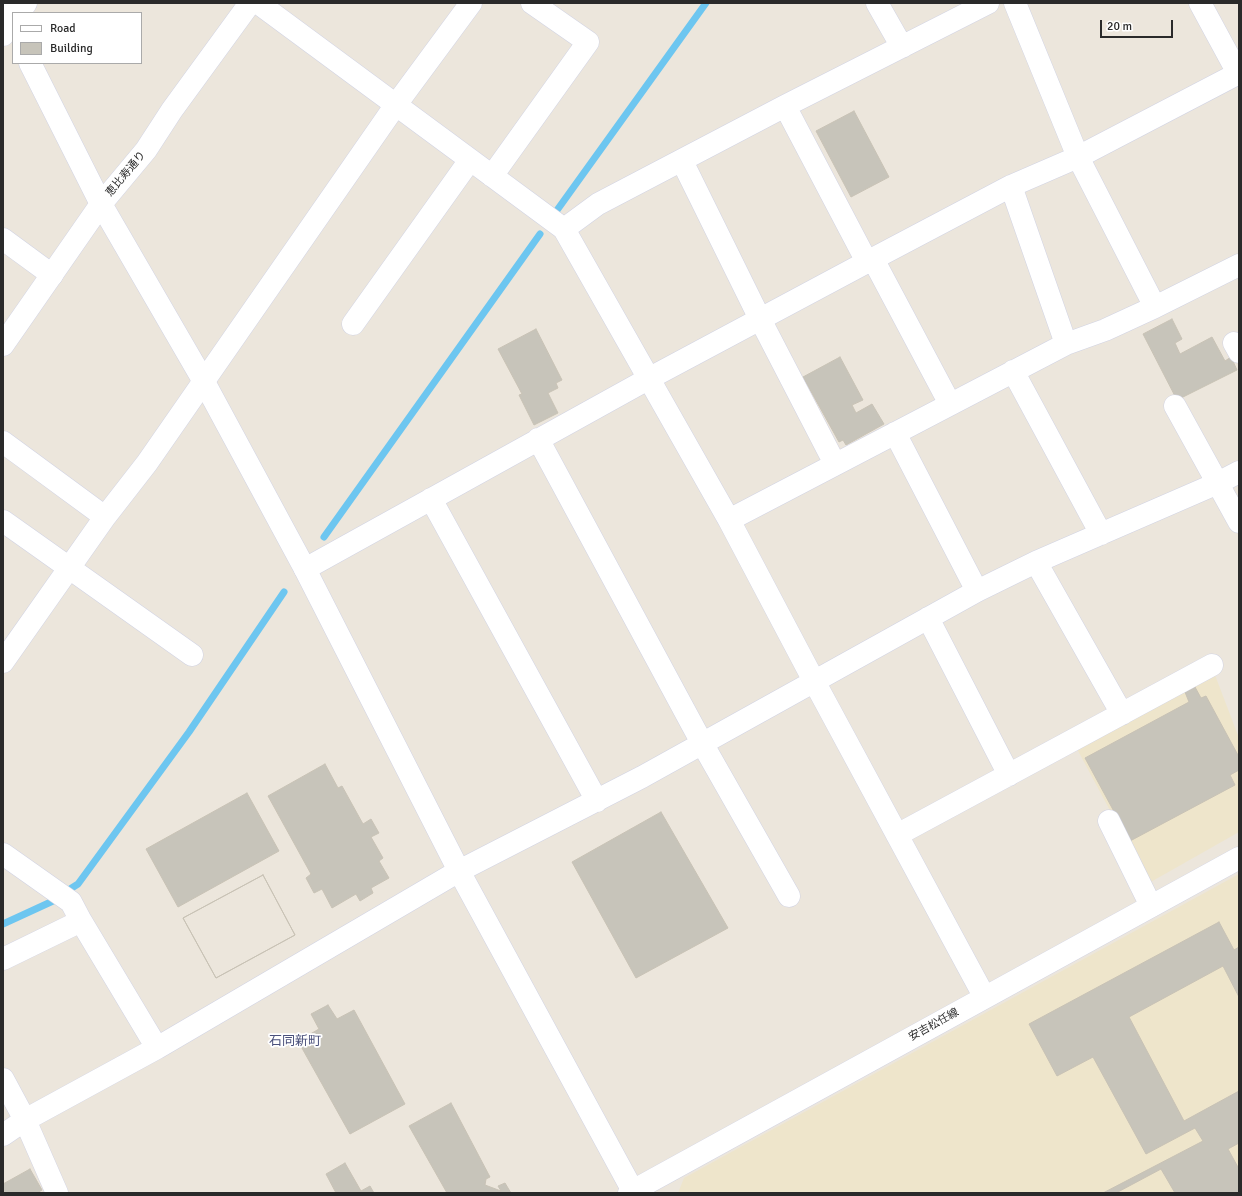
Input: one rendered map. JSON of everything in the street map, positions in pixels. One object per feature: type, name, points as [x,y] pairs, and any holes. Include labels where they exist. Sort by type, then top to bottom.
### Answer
[{"type":"street","points":[[8,3],[12,18]]},
{"type":"street","points":[[20,12],[26,3]]},
{"type":"street","name":"恵比寿通り","points":[[3,344],[101,204],[146,150],[172,110],[250,3]]},
{"type":"street","points":[[258,3],[395,106],[564,229],[729,520],[984,996]]},
{"type":"street","points":[[3,662],[105,517],[147,463],[203,380],[395,106],[471,3]]},
{"type":"street","points":[[492,176],[588,42],[532,3]]},
{"type":"street","points":[[877,3],[902,47]]},
{"type":"street","points":[[564,229],[598,204],[785,106],[988,3]]},
{"type":"street","points":[[1015,3],[1078,157],[1155,307]]},
{"type":"street","points":[[305,569],[538,439],[870,260],[1011,186],[1078,157],[1239,74],[1200,3]]},
{"type":"street","points":[[3,35],[12,23]]},
{"type":"street","points":[[31,64],[101,204],[203,380],[305,569],[459,871],[632,1192]]},
{"type":"street","points":[[785,106],[950,404]]},
{"type":"street","points":[[353,324],[470,160]]},
{"type":"street","points":[[682,161],[760,319],[835,464]]},
{"type":"street","points":[[1011,186],[1066,344]]},
{"type":"street","points":[[3,240],[52,275]]},
{"type":"street","points":[[729,520],[1066,344],[1105,330],[1239,265]]},
{"type":"street","points":[[1013,371],[1101,534]]},
{"type":"street","points":[[1175,406],[1239,522]]},
{"type":"street","points":[[895,433],[977,591]]},
{"type":"street","points":[[538,439],[702,743],[789,896]]},
{"type":"street","points":[[3,442],[105,517]]},
{"type":"street","points":[[3,1135],[24,1120],[158,1048],[459,871],[597,801],[977,591],[1036,562],[1218,483],[1239,472]]},
{"type":"street","points":[[431,499],[597,801]]},
{"type":"street","points":[[3,521],[192,655]]},
{"type":"street","points":[[1036,562],[1122,714]]},
{"type":"street","points":[[928,618],[1009,775]]},
{"type":"street","points":[[897,835],[1212,665]]},
{"type":"street","points":[[1109,821],[1151,906]]},
{"type":"street","points":[[3,854],[71,902],[158,1048]]},
{"type":"street","name":"安吉松任線","points":[[632,1192],[984,996],[1239,858]]},
{"type":"street","points":[[3,959],[81,920]]},
{"type":"street","points":[[3,1079],[24,1120],[57,1193]]},
{"type":"shaded area","points":[[1215,675],[1239,738],[1239,832],[1149,883],[1077,749]]},
{"type":"shaded area","points":[[1239,874],[1239,1193],[678,1193],[684,1178]]},
{"type":"building","points":[[854,111],[889,177],[851,197],[816,131]]},
{"type":"building","points":[[1172,319],[1182,339],[1175,343],[1180,354],[1212,337],[1225,361],[1231,357],[1237,370],[1177,400],[1143,334]]},
{"type":"building","points":[[536,329],[562,380],[556,383],[558,388],[548,393],[558,413],[534,425],[519,395],[522,394],[498,349]]},
{"type":"building","points":[[840,357],[863,400],[852,405],[856,413],[872,404],[884,424],[846,445],[843,440],[839,442],[803,377]]},
{"type":"building","points":[[1195,687],[1201,698],[1206,696],[1239,757],[1239,770],[1230,775],[1235,785],[1130,841],[1085,758],[1189,702],[1185,692]]},
{"type":"building","points":[[325,764],[338,788],[342,786],[363,824],[371,819],[379,833],[371,837],[383,858],[379,861],[389,878],[371,888],[373,893],[360,901],[356,894],[332,908],[322,889],[314,893],[306,878],[311,874],[268,796]]},
{"type":"building","points":[[247,793],[279,851],[178,907],[146,849]]},
{"type":"building","points":[[661,812],[728,928],[636,978],[572,862]]},
{"type":"building","points":[[263,875],[295,935],[216,978],[183,918]]},
{"type":"building","points":[[263,875],[295,935],[216,978],[183,918]]},
{"type":"building","points":[[1219,922],[1234,950],[1239,947],[1239,997],[1223,966],[1129,1017],[1184,1121],[1239,1091],[1239,1143],[1228,1149],[1239,1169],[1239,1193],[1103,1193],[1203,1141],[1195,1128],[1146,1154],[1093,1057],[1057,1076],[1029,1024]]},
{"type":"building","points":[[328,1005],[337,1019],[354,1010],[405,1104],[350,1134],[298,1041],[319,1029],[311,1014]]},
{"type":"building","points":[[451,1103],[490,1177],[486,1179],[485,1185],[501,1191],[498,1186],[505,1183],[511,1193],[447,1193],[409,1126]]},
{"type":"building","points":[[345,1163],[361,1191],[370,1186],[374,1193],[336,1193],[326,1174]]},
{"type":"building","points":[[30,1169],[42,1190],[37,1193],[3,1193],[3,1184]]},
{"type":"building","points":[[1161,1169],[1175,1193],[1116,1193]]},
{"type":"waterway","points":[[555,213],[706,3]]},
{"type":"waterway","points":[[324,537],[540,234]]},
{"type":"waterway","points":[[67,891],[78,884],[189,732],[284,592]]},
{"type":"waterway","points":[[3,924],[53,901]]},
{"type":"district","name":"石同新町","points":[[295,1042]]}]
